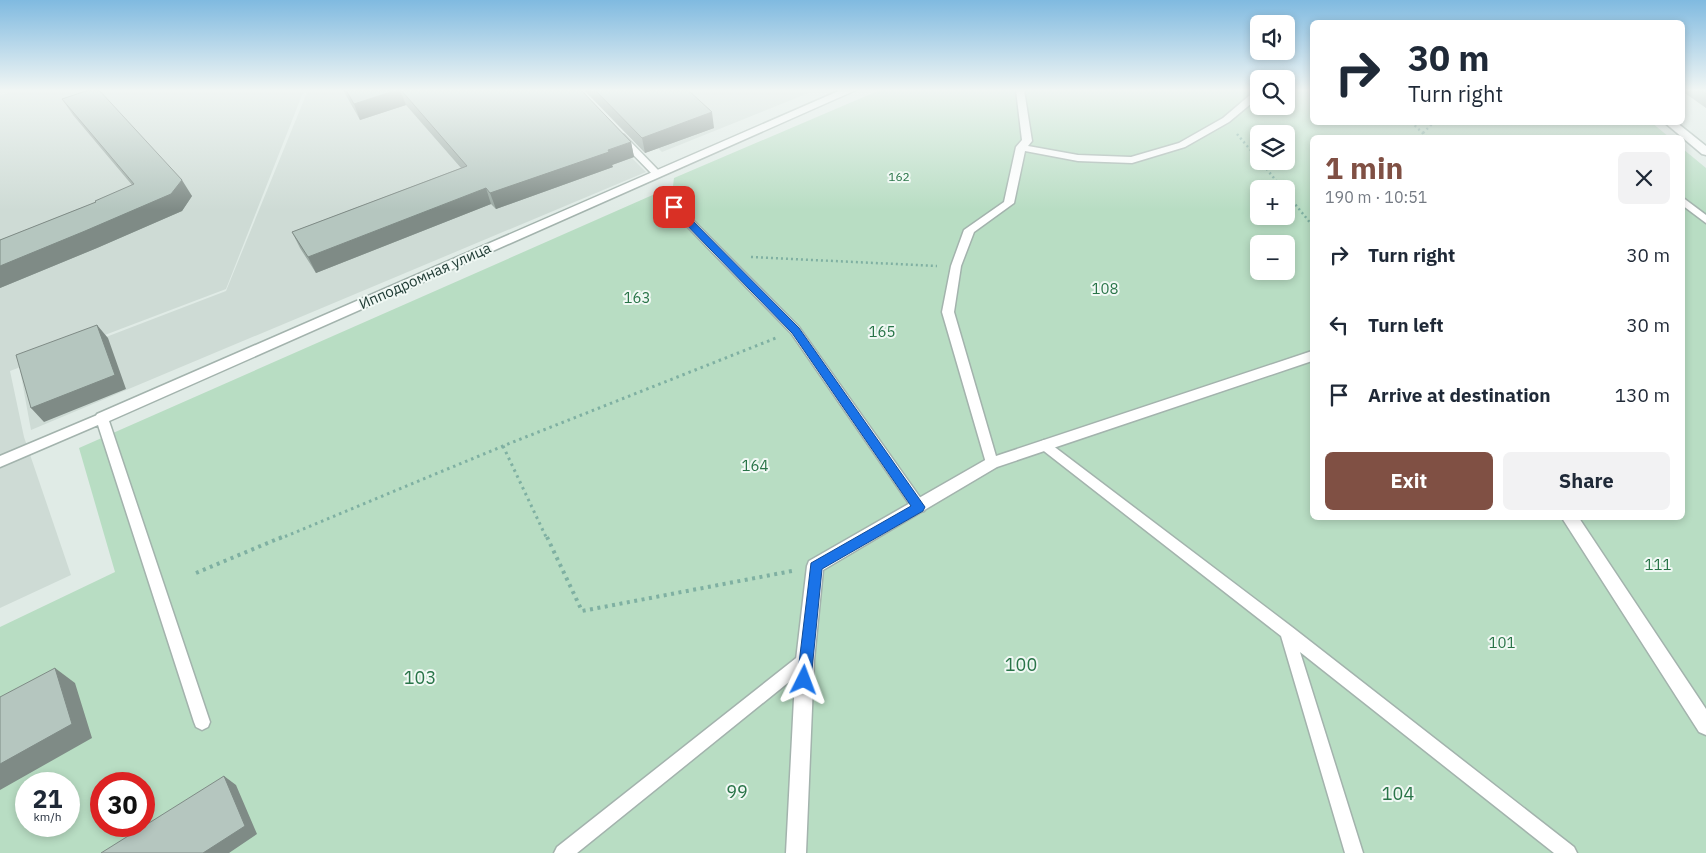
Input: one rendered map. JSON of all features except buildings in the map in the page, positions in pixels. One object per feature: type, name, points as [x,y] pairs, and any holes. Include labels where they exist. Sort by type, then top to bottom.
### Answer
[{"type":"street","name":"Ипподромная улица","points":[[102,418],[759,130]]},
{"type":"street","points":[[1679,130],[1706,152]]},
{"type":"street","points":[[796,853],[805,660],[815,566],[992,463],[1310,357]]},
{"type":"street","points":[[1571,520],[1706,726]]},
{"type":"lane","points":[[992,463],[948,312],[956,266],[968,230],[1009,203],[1021,147],[1027,141],[1025,130]]},
{"type":"lane","points":[[1021,147],[1078,158],[1132,160],[1182,145],[1209,130]]},
{"type":"lane","points":[[616,132],[657,174]]},
{"type":"lane","points":[[1685,202],[1706,220]]},
{"type":"lane","points":[[674,207],[795,330],[919,507]]},
{"type":"lane","points":[[102,418],[202,722]]},
{"type":"lane","name":"Ипподромная улица","points":[[0,462],[102,418]]},
{"type":"lane","points":[[1044,446],[1287,632],[1568,853]]},
{"type":"lane","points":[[1287,632],[1354,853]]},
{"type":"lane","points":[[563,853],[805,660]]},
{"type":"path","points":[[1234,130],[1250,149]]},
{"type":"path","points":[[1420,130],[1423,133],[1426,130]]},
{"type":"path","points":[[1267,170],[1276,180]]},
{"type":"path","points":[[1295,204],[1310,223]]},
{"type":"path","points":[[723,256],[956,266]]},
{"type":"path","points":[[196,573],[503,446],[795,330]]},
{"type":"path","points":[[503,446],[582,611],[815,566]]},
{"type":"shaded area","points":[[0,130],[288,130],[226,289],[10,371],[24,437],[71,575],[0,608]]},
{"type":"shaded area","points":[[292,130],[604,130],[646,172],[31,430],[20,370],[226,291]]},
{"type":"shaded area","points":[[639,130],[717,130],[662,152]]},
{"type":"green space","points":[[787,130],[1250,130],[1250,170],[1295,170],[1295,130],[1660,130],[1667,135],[1310,135],[1310,520],[1685,520],[1685,151],[1706,168],[1706,853],[0,853],[0,627],[115,572],[79,448],[673,186],[674,178]]},
{"type":"route","points":[[674,207],[795,330],[919,507],[815,566],[804,680]]},
{"type":"park label","name":"162","points":[[899,177]]},
{"type":"park label","name":"108","points":[[1105,289]]},
{"type":"park label","name":"163","points":[[637,298]]},
{"type":"park label","name":"165","points":[[882,332]]},
{"type":"park label","name":"164","points":[[755,466]]},
{"type":"park label","name":"111","points":[[1658,565]]},
{"type":"park label","name":"101","points":[[1502,643]]},
{"type":"park label","name":"100","points":[[1021,665]]},
{"type":"park label","name":"103","points":[[420,678]]},
{"type":"park label","name":"99","points":[[737,792]]},
{"type":"park label","name":"104","points":[[1398,794]]}]
